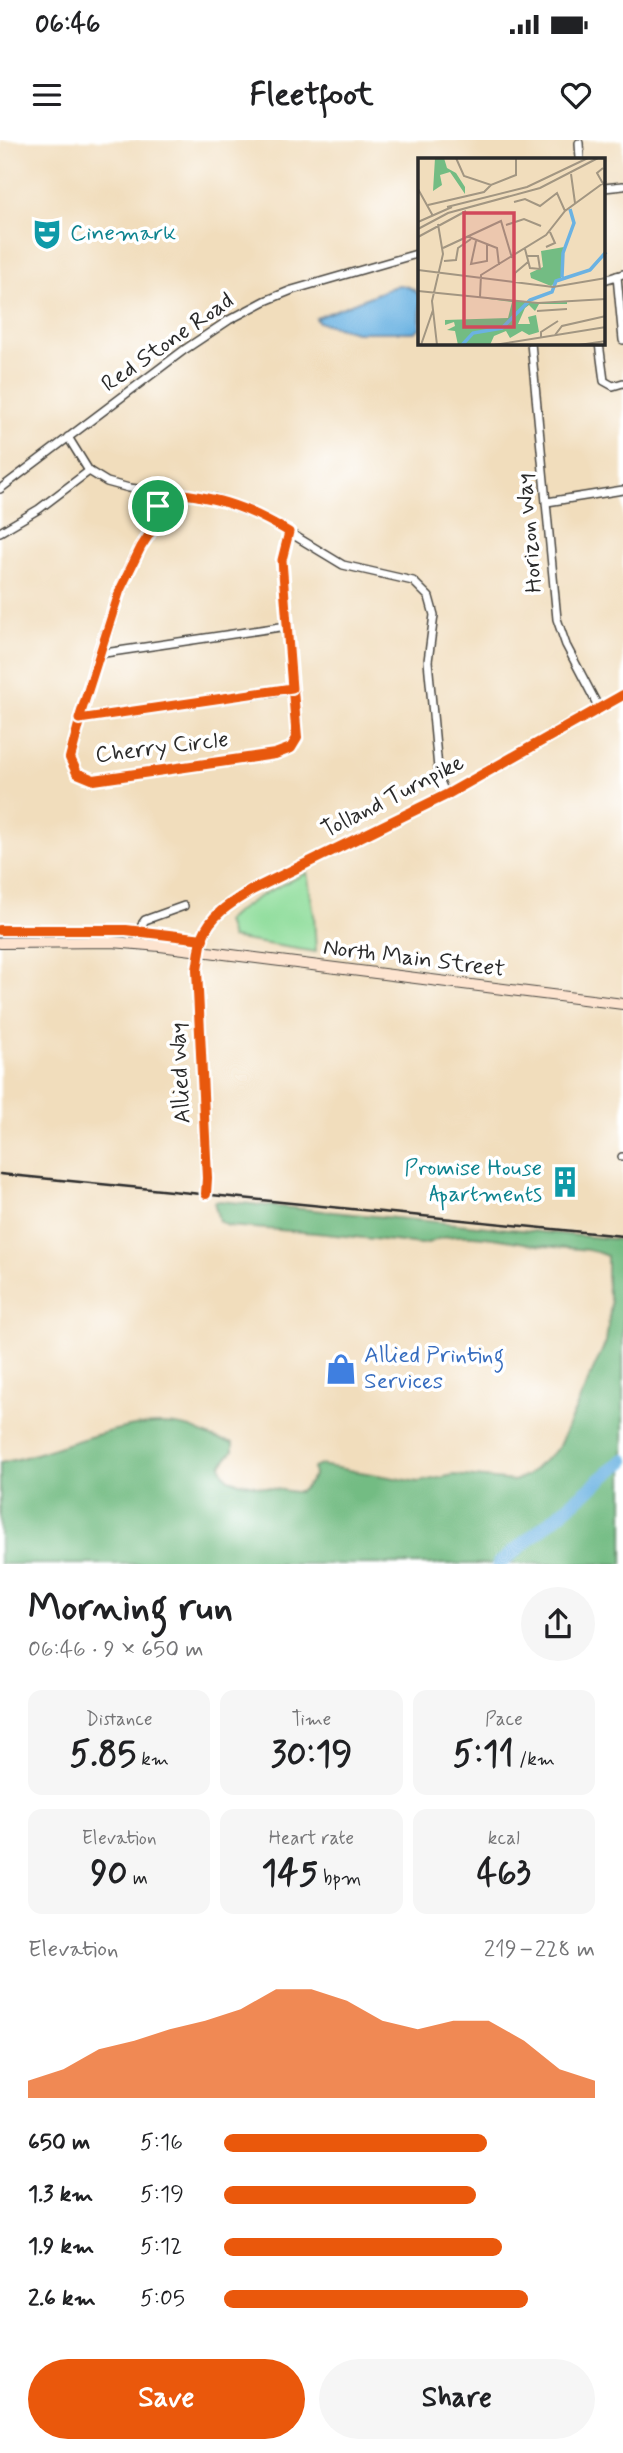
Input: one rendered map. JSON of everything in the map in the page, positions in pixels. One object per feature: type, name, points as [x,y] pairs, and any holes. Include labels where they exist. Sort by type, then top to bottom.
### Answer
[{"type":"main road","points":[[0,943],[138,944],[201,951]]},
{"type":"main road","name":"North Main Street","points":[[201,951],[623,1004]]},
{"type":"street","points":[[579,143],[580,158]]},
{"type":"street","name":"Red Stone Road","points":[[0,489],[184,350],[229,320],[265,301],[309,284],[418,253]]},
{"type":"street","points":[[620,275],[623,340]]},
{"type":"street","name":"Horizon Way","points":[[531,345],[559,627],[600,710]]},
{"type":"street","points":[[599,345],[603,380],[611,386],[623,383]]},
{"type":"street","points":[[68,438],[89,471],[107,482],[214,498],[267,519],[342,565],[413,581],[429,597],[434,615],[428,661],[439,779],[446,795]]},
{"type":"street","points":[[0,532],[39,509],[89,471]]},
{"type":"street","points":[[547,502],[623,490]]},
{"type":"street","name":"Cherry Circle","points":[[158,491],[154,527],[120,590],[98,654],[70,758],[77,774],[94,780],[275,754],[292,748],[297,738],[282,560],[289,532]]},
{"type":"street","points":[[98,654],[287,626]]},
{"type":"street","name":"Cherry Circle","points":[[79,719],[292,688]]},
{"type":"street","name":"Tolland Turnpike","points":[[201,951],[203,936],[213,919],[251,890],[446,795],[623,695]]},
{"type":"street","points":[[138,944],[140,928],[145,920],[184,906]]},
{"type":"street","name":"Allied Way","points":[[201,951],[197,970],[206,1194]]},
{"type":"green space","points":[[307,873],[314,914],[316,952],[231,938],[226,921],[235,913],[275,888]]},
{"type":"green space","points":[[214,1202],[623,1240],[623,1564],[0,1564],[0,1463],[140,1425],[186,1427],[233,1443],[233,1450],[221,1465],[229,1479],[295,1492],[306,1487],[314,1476],[313,1468],[320,1465],[418,1482],[454,1475],[514,1481],[528,1475],[558,1448],[606,1342],[611,1303],[607,1288],[607,1256],[588,1250],[473,1236],[446,1237],[421,1244],[228,1226],[219,1221]]},
{"type":"water","points":[[398,285],[418,294],[418,329],[414,332],[356,332],[318,322],[316,318]]},
{"type":"waterway","points":[[499,1564],[623,1461]]},
{"type":"railway","points":[[0,1174],[623,1236]]},
{"type":"cycle path","points":[[158,491],[154,527],[140,547],[120,590],[96,661],[70,758],[77,773],[94,780],[275,754],[291,748],[297,738],[282,560],[289,532]]},
{"type":"cycle path","points":[[206,1194],[197,970],[203,936],[211,921],[223,909],[252,890],[446,795],[623,695]]},
{"type":"cycle path","points":[[0,930],[126,930],[203,939]]},
{"type":"place","name":"Cinemark","points":[[47,234]]},
{"type":"place","name":"Promise House Apartments","points":[[565,1182]]},
{"type":"place","name":"Allied Printing Services","points":[[341,1369]]},
{"type":"route","points":[[158,491],[214,498],[244,508],[289,532],[282,560],[292,688],[79,719],[120,590],[154,527],[158,506],[158,491]]}]
